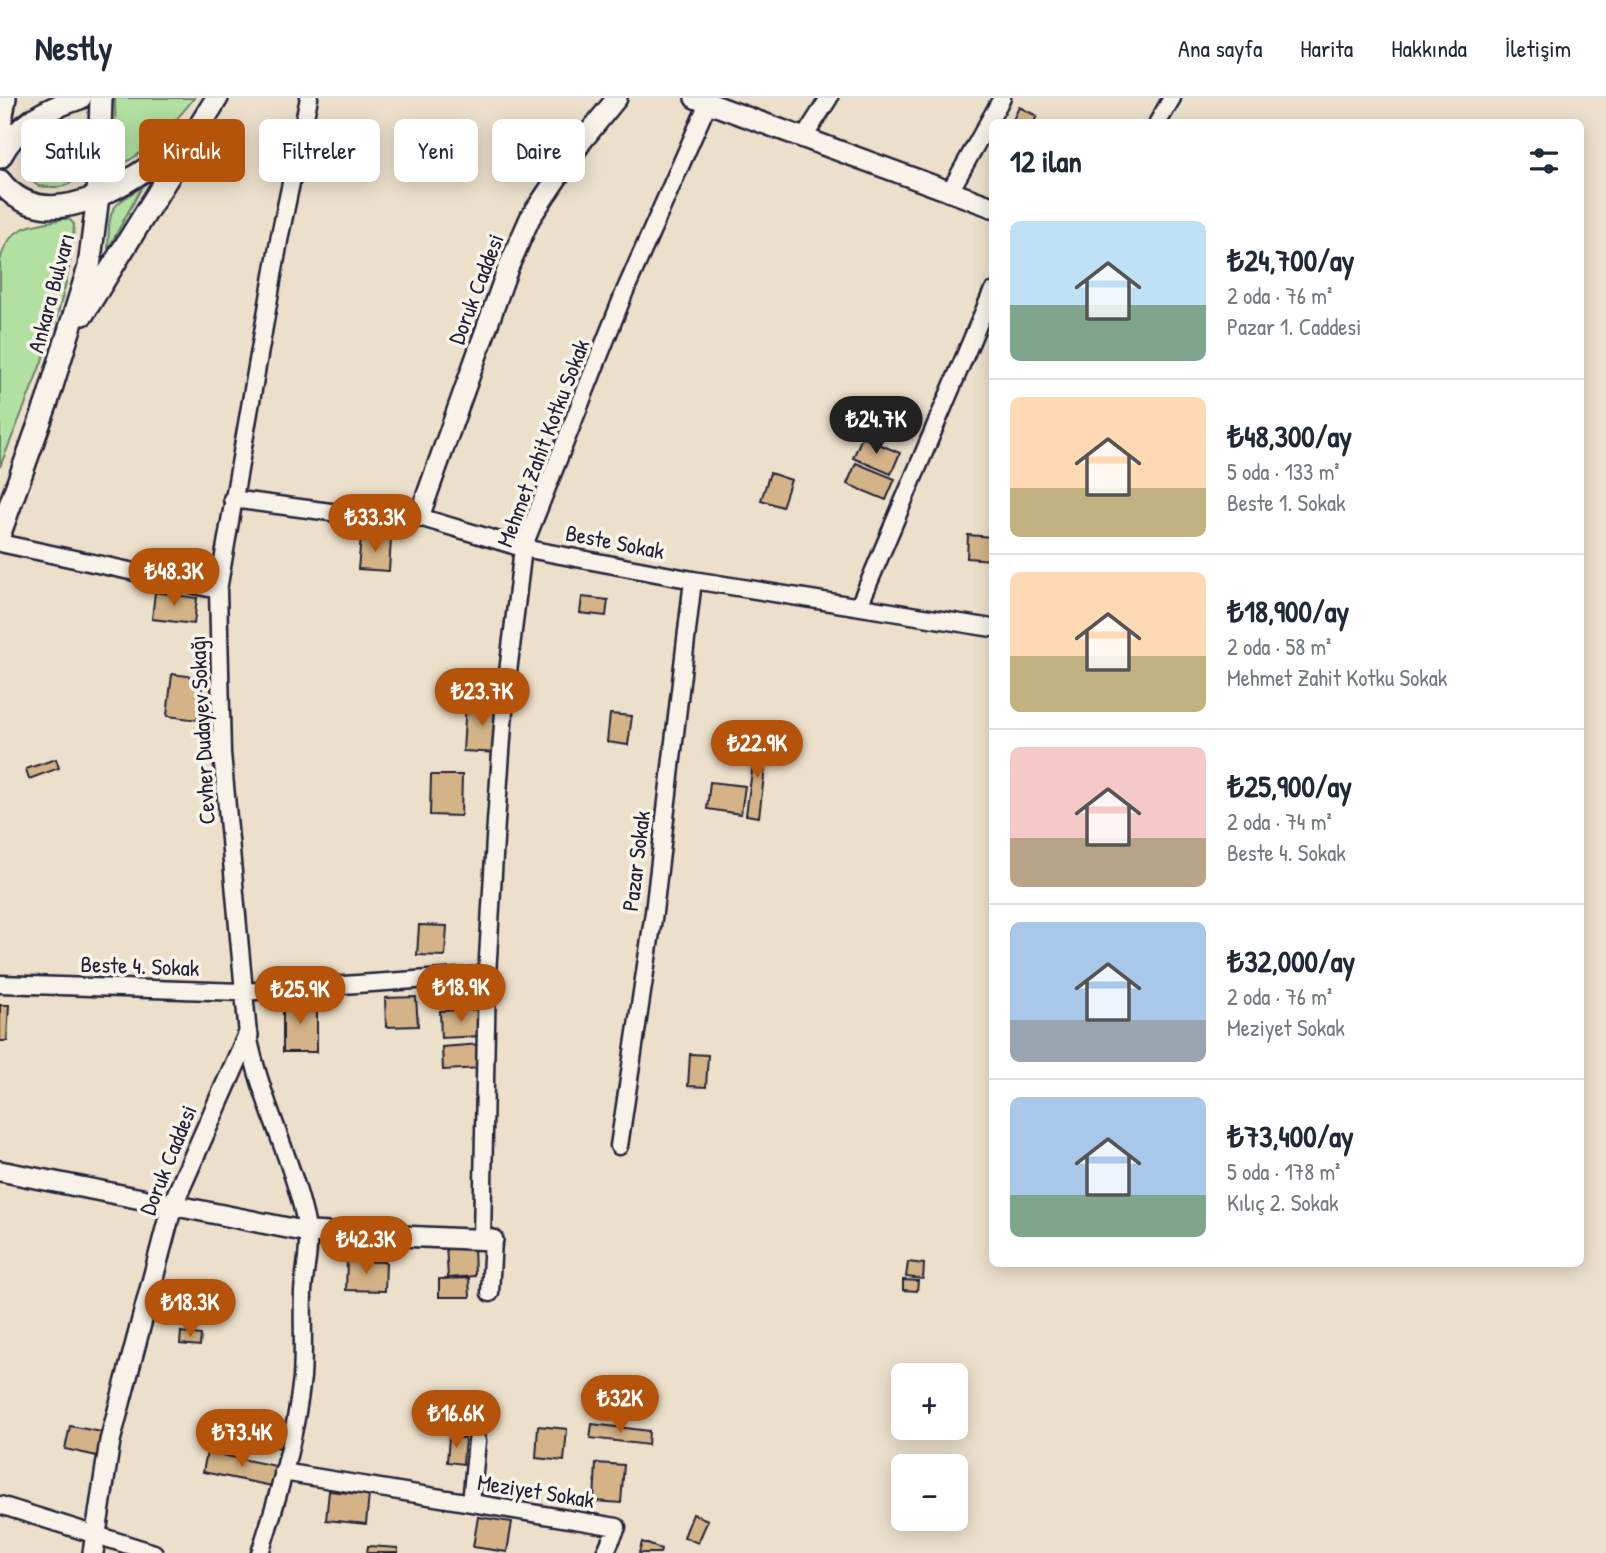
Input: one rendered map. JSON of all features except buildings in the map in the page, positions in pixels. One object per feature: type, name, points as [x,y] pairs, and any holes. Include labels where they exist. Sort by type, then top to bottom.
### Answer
[{"type":"main road","points":[[0,127],[5,98]]},
{"type":"main road","points":[[0,157],[20,128],[62,104],[80,98]]},
{"type":"main road","name":"Ankara Bulvarı","points":[[0,533],[69,336],[89,267],[98,196],[101,98]]},
{"type":"main road","points":[[204,119],[217,98]]},
{"type":"main road","points":[[0,181],[10,193],[31,205],[60,205],[98,196],[139,175]]},
{"type":"main road","points":[[69,336],[165,182]]},
{"type":"street","name":"Cevher Dudayev Sokağı","points":[[308,1232],[288,1160],[258,1078],[248,1035],[222,753],[218,590],[280,235],[309,98]]},
{"type":"street","name":"Doruk Caddesi","points":[[419,517],[508,268],[530,218],[582,141],[617,98]]},
{"type":"street","points":[[803,139],[829,98]]},
{"type":"street","points":[[990,119],[1002,98]]},
{"type":"street","points":[[1159,119],[1172,98]]},
{"type":"street","points":[[701,101],[989,206]]},
{"type":"street","name":"Mehmet Zahit Kotku Sokak","points":[[490,1293],[487,1239],[487,975],[505,697],[523,548],[701,101]]},
{"type":"street","points":[[949,193],[989,121]]},
{"type":"street","points":[[859,606],[989,299]]},
{"type":"street","name":"Beste Sokak","points":[[232,499],[361,516],[419,517],[523,548],[693,580],[989,628]]},
{"type":"street","points":[[0,543],[218,590]]},
{"type":"street","name":"Pazar Sokak","points":[[619,1146],[654,912],[693,580]]},
{"type":"street","name":"Beste 4. Sokak","points":[[0,984],[242,992],[487,975]]},
{"type":"street","name":"Doruk Caddesi","points":[[94,1544],[110,1441],[172,1206],[248,1035]]},
{"type":"street","points":[[0,1171],[308,1232],[487,1239]]},
{"type":"street","points":[[260,1553],[283,1472],[301,1380],[303,1293],[308,1232]]},
{"type":"street","points":[[471,1503],[477,1441]]},
{"type":"street","name":"Meziyet Sokak","points":[[283,1472],[617,1527],[605,1553]]},
{"type":"street","points":[[0,1505],[94,1544],[154,1553]]},
{"type":"green space","points":[[115,98],[194,98],[176,119],[139,119],[139,154],[125,163],[125,119],[115,119]]},
{"type":"green space","points":[[33,182],[71,182],[63,186],[38,186]]},
{"type":"green space","points":[[142,187],[108,249],[110,217],[116,205]]},
{"type":"green space","points":[[69,219],[74,224],[65,286],[47,348],[0,467],[0,261],[4,249],[15,233],[31,226]]}]
